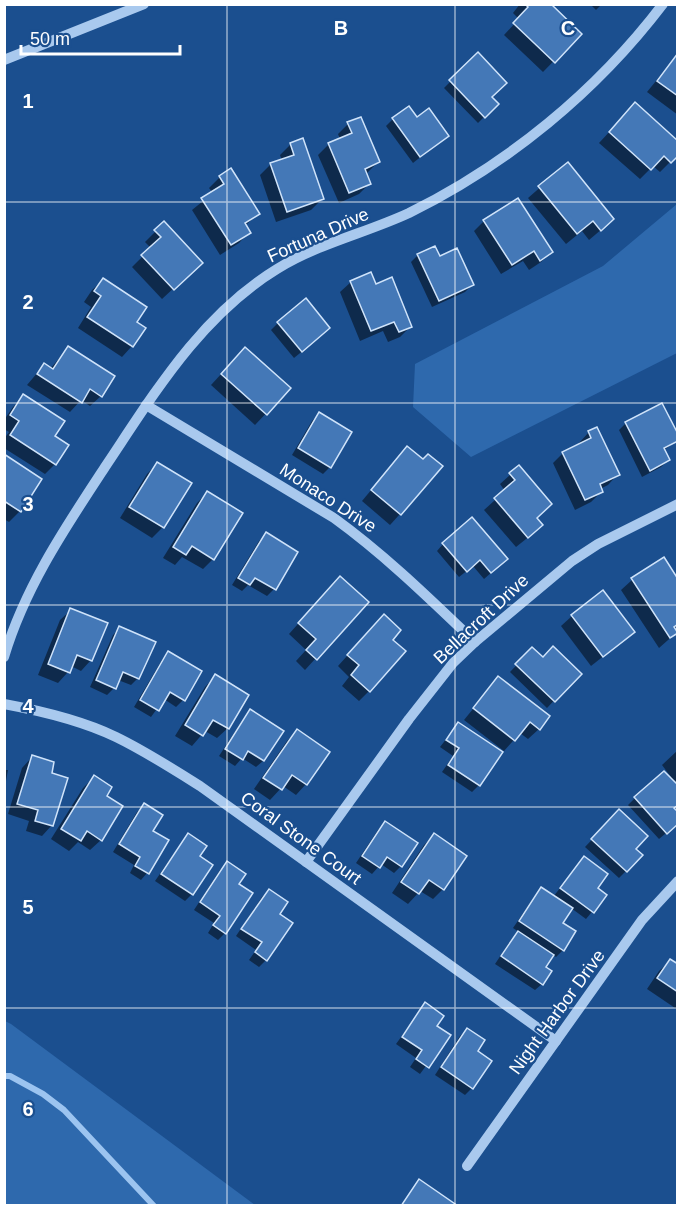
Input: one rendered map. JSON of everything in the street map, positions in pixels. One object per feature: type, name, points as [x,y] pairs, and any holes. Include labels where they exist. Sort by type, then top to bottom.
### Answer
[{"type":"street","points":[[4,60],[144,4]]},
{"type":"street","name":"Fortuna Drive","points":[[4,657],[23,603],[64,530],[146,405],[199,334],[225,307],[251,286],[279,268],[408,213],[491,166],[534,135],[573,102],[640,34],[663,4]]},
{"type":"street","name":"Monaco Drive","points":[[146,405],[353,532],[393,564],[475,642]]},
{"type":"street","name":"Bellacroft Drive","points":[[306,862],[453,663],[572,561],[598,544],[678,504]]},
{"type":"street","name":"Coral Stone Court","points":[[4,704],[72,720],[114,736],[157,759],[200,786],[556,1041]]},
{"type":"street","name":"Night Harbor Drive","points":[[467,1166],[642,920],[678,881]]},
{"type":"shaded area","points":[[677,204],[677,353],[471,457],[413,407],[415,364],[603,266]]},
{"type":"shaded area","points":[[5,1021],[11,1024],[255,1205],[5,1205]]},
{"type":"building","points":[[525,4],[551,4],[582,34],[555,63],[513,23],[528,7]]},
{"type":"building","points":[[478,52],[507,83],[492,97],[499,104],[485,118],[449,80]]},
{"type":"building","points":[[678,53],[678,96],[657,81]]},
{"type":"building","points":[[635,102],[678,141],[678,156],[671,163],[664,156],[651,170],[609,132]]},
{"type":"building","points":[[409,106],[417,117],[429,108],[449,136],[420,157],[392,118]]},
{"type":"building","points":[[361,117],[380,162],[365,169],[371,184],[349,193],[328,143],[352,133],[347,122]]},
{"type":"building","points":[[303,138],[324,199],[287,212],[270,163],[294,155],[290,143]]},
{"type":"building","points":[[568,162],[614,219],[601,231],[593,221],[577,234],[538,186]]},
{"type":"building","points":[[231,168],[260,214],[245,223],[251,233],[231,245],[201,198],[224,184],[219,176]]},
{"type":"building","points":[[518,198],[553,252],[540,261],[534,251],[512,265],[483,220]]},
{"type":"building","points":[[164,221],[203,263],[174,290],[141,255],[161,237],[154,230]]},
{"type":"building","points":[[435,246],[440,256],[457,248],[474,285],[439,301],[417,254]]},
{"type":"building","points":[[371,272],[376,284],[392,277],[412,327],[399,332],[394,322],[371,331],[350,281]]},
{"type":"building","points":[[103,278],[147,307],[137,322],[146,328],[133,347],[87,317],[101,296],[94,291]]},
{"type":"building","points":[[306,298],[330,328],[302,352],[277,322]]},
{"type":"building","points":[[68,346],[115,376],[102,397],[90,389],[82,403],[37,374],[44,363],[53,369]]},
{"type":"building","points":[[245,347],[291,388],[267,415],[221,374]]},
{"type":"building","points":[[23,394],[65,421],[55,436],[69,445],[56,465],[10,435],[19,421],[10,415]]},
{"type":"building","points":[[662,403],[678,434],[678,441],[664,448],[670,460],[650,471],[625,422]]},
{"type":"building","points":[[319,412],[352,432],[331,468],[298,448]]},
{"type":"building","points":[[597,427],[620,475],[600,484],[603,492],[585,500],[562,452],[591,438],[588,431]]},
{"type":"building","points":[[407,446],[423,459],[428,454],[443,466],[401,515],[371,490]]},
{"type":"building","points":[[4,454],[42,479],[21,512],[4,501]]},
{"type":"building","points":[[157,462],[192,483],[164,528],[129,507]]},
{"type":"building","points":[[519,465],[552,504],[537,518],[543,525],[528,538],[494,498],[515,480],[509,473]]},
{"type":"building","points":[[207,491],[243,513],[214,560],[192,546],[186,555],[173,547]]},
{"type":"building","points":[[472,517],[508,559],[491,573],[480,560],[467,572],[442,543]]},
{"type":"building","points":[[266,532],[298,552],[276,590],[255,578],[250,585],[238,578]]},
{"type":"building","points":[[664,557],[678,579],[678,624],[674,627],[678,633],[670,638],[631,578]]},
{"type":"building","points":[[340,576],[369,602],[317,660],[306,650],[316,639],[298,623]]},
{"type":"building","points":[[603,590],[635,632],[603,657],[571,615]]},
{"type":"building","points":[[70,608],[108,623],[92,661],[77,655],[70,673],[48,664]]},
{"type":"building","points":[[384,614],[401,630],[393,640],[406,651],[370,692],[351,675],[359,665],[347,655]]},
{"type":"building","points":[[119,626],[156,642],[139,679],[123,672],[116,689],[96,680]]},
{"type":"building","points":[[553,646],[582,674],[555,702],[515,664],[532,647],[543,657]]},
{"type":"building","points":[[168,651],[202,671],[185,701],[170,692],[159,711],[140,700]]},
{"type":"building","points":[[215,674],[249,695],[229,729],[213,720],[203,736],[185,725]]},
{"type":"building","points":[[498,676],[550,716],[540,730],[530,722],[515,741],[473,708]]},
{"type":"building","points":[[250,709],[284,731],[264,761],[248,751],[243,760],[225,749]]},
{"type":"building","points":[[458,722],[503,752],[480,786],[448,765],[459,748],[446,740]]},
{"type":"building","points":[[297,729],[330,752],[307,785],[292,775],[282,790],[263,778]]},
{"type":"building","points":[[32,755],[54,762],[52,773],[68,778],[53,826],[35,821],[38,810],[17,804]]},
{"type":"building","points":[[664,771],[678,785],[678,805],[674,808],[678,812],[678,824],[667,834],[634,797]]},
{"type":"building","points":[[94,775],[112,787],[107,796],[123,806],[102,841],[87,831],[81,841],[61,829]]},
{"type":"building","points":[[144,803],[163,815],[153,831],[169,840],[149,874],[135,866],[140,857],[119,844]]},
{"type":"building","points":[[619,809],[648,836],[636,849],[643,855],[627,872],[591,839]]},
{"type":"building","points":[[385,821],[418,843],[402,867],[387,857],[380,868],[362,856]]},
{"type":"building","points":[[188,833],[207,846],[200,856],[213,865],[193,895],[161,874]]},
{"type":"building","points":[[434,833],[467,856],[444,890],[429,880],[419,894],[401,882]]},
{"type":"building","points":[[584,856],[608,874],[598,888],[607,895],[594,913],[560,888]]},
{"type":"building","points":[[227,861],[246,874],[239,884],[253,893],[226,934],[213,925],[220,916],[200,902]]},
{"type":"building","points":[[541,887],[573,908],[563,923],[576,931],[564,951],[519,921]]},
{"type":"building","points":[[269,889],[288,902],[280,914],[293,923],[267,961],[255,952],[262,942],[241,929]]},
{"type":"building","points":[[518,931],[554,955],[546,967],[552,971],[543,985],[501,956]]},
{"type":"building","points":[[670,959],[678,964],[678,992],[657,978]]},
{"type":"building","points":[[425,1002],[444,1016],[437,1026],[451,1035],[429,1068],[416,1059],[422,1050],[402,1037]]},
{"type":"building","points":[[467,1028],[485,1040],[478,1051],[492,1061],[473,1089],[441,1067]]},
{"type":"building","points":[[419,1179],[458,1206],[401,1206]]},
{"type":"waterway","points":[[4,1076],[10,1076],[43,1094],[64,1110],[154,1206]]}]
